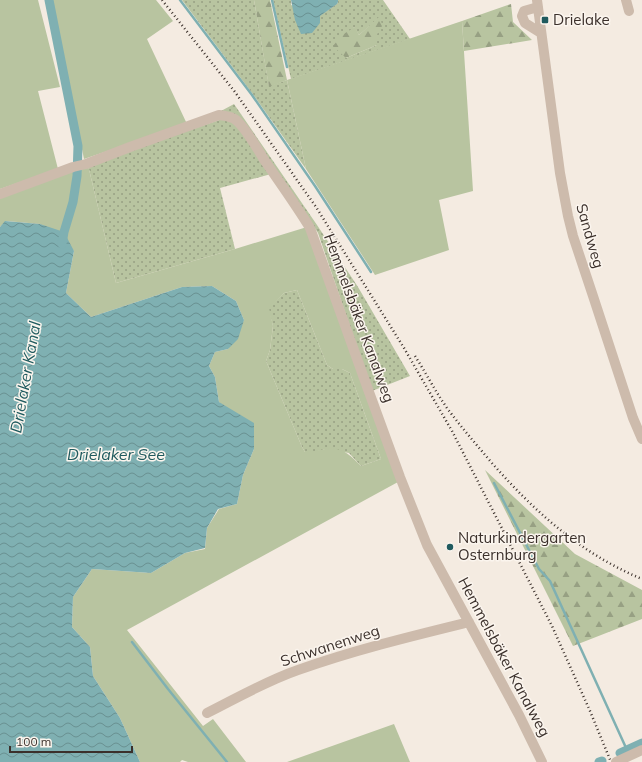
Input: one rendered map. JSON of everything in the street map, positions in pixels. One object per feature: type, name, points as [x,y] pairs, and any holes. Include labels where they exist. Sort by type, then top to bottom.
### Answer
[{"type":"street","points":[[626,0],[629,11]]},
{"type":"street","name":"Sandweg","points":[[542,33],[525,23],[522,16],[524,11],[538,4],[542,33],[560,173],[573,236],[633,418],[642,439]]},
{"type":"street","name":"Hemmelsbäker Kanalweg","points":[[0,194],[219,115],[228,116],[236,120],[246,132],[312,232],[347,333],[400,477],[428,545],[519,715],[542,762]]},
{"type":"street","name":"Schwanenweg","points":[[207,714],[255,688],[297,670],[367,648],[469,622]]},
{"type":"street","points":[[616,762],[642,750]]},
{"type":"green space","points":[[0,0],[38,0],[60,87],[38,91],[58,169],[0,189]]},
{"type":"green space","points":[[52,0],[156,0],[173,21],[147,39],[187,124],[84,159]]},
{"type":"green space","points":[[182,0],[254,0],[269,86],[287,80],[306,169],[252,93]]},
{"type":"green space","points":[[254,0],[270,0],[287,80],[269,87]]},
{"type":"green space","points":[[273,0],[291,0],[291,5],[319,16],[337,4],[338,0],[383,0],[410,39],[291,79]],"holes":[[[380,17],[377,45],[346,58],[354,27],[359,35]]]},
{"type":"green space","points":[[511,4],[513,22],[532,40],[464,51],[462,21]]},
{"type":"green space","points":[[380,16],[382,26],[377,34],[377,45],[346,58],[333,46],[342,35],[355,27],[359,35]]},
{"type":"green space","points":[[462,21],[473,191],[439,200],[449,250],[375,275],[306,169],[287,80]]},
{"type":"green space","points":[[234,104],[358,287],[410,376],[372,391],[318,233],[240,119],[221,111]]},
{"type":"green space","points":[[225,118],[233,123],[243,133],[271,174],[220,188],[235,249],[116,283],[88,165]]},
{"type":"green space","points":[[88,165],[116,283],[307,227],[398,482],[127,630],[203,726],[213,719],[246,762],[188,762],[182,760],[180,762],[140,762],[120,718],[93,676],[90,647],[72,627],[73,597],[92,569],[151,573],[185,553],[205,549],[207,528],[219,509],[237,504],[243,475],[254,449],[219,402],[215,377],[209,366],[215,352],[228,349],[244,320],[236,301],[212,286],[182,287],[91,317],[66,293],[74,251],[40,224],[6,221],[0,227],[0,194]],"holes":[[[297,290],[327,365],[333,369],[342,369],[350,373],[381,459],[361,466],[341,450],[331,448],[305,452],[302,447],[266,361],[270,350],[273,326],[269,308],[284,293]]]},
{"type":"green space","points":[[297,290],[327,365],[333,369],[342,369],[350,373],[381,459],[361,466],[349,453],[326,449],[314,452],[305,452],[302,447],[266,361],[270,350],[273,326],[268,308],[284,293]]},
{"type":"green space","points":[[485,470],[575,554],[642,590],[642,619],[573,646]]},
{"type":"green space","points":[[394,724],[410,762],[287,762]]},
{"type":"water","points":[[291,0],[338,0],[338,2],[320,16],[320,23],[312,33],[301,34],[295,20]]},
{"type":"water","name":"Drielaker See","points":[[5,221],[40,224],[64,232],[74,251],[66,293],[91,317],[182,287],[212,286],[236,301],[244,320],[238,339],[228,349],[215,352],[209,366],[215,377],[219,402],[254,423],[254,449],[243,475],[237,504],[218,509],[207,528],[205,548],[185,553],[151,573],[92,569],[73,597],[72,627],[90,647],[93,676],[120,718],[140,762],[0,762],[0,227]]},
{"type":"waterway","name":"Drielaker Kanal","points":[[49,0],[78,146],[77,176],[73,202],[62,244]]},
{"type":"waterway","points":[[180,0],[252,95],[315,186],[371,272]]},
{"type":"waterway","points":[[272,0],[287,67]]},
{"type":"waterway","points":[[494,483],[539,569],[550,581],[627,750]]},
{"type":"waterway","points":[[132,642],[227,762]]},
{"type":"waterway","points":[[620,753],[642,743]]},
{"type":"railway","points":[[162,0],[235,92],[316,207],[404,348],[452,431],[552,626],[611,762]]},
{"type":"railway","points":[[415,356],[438,395],[452,415],[491,462],[524,498],[560,530],[579,544],[598,557],[642,579]]},
{"type":"place","name":"Drielake","points":[[545,20]]},
{"type":"place","name":"Naturkindergarten Osternburg","points":[[450,547]]}]
